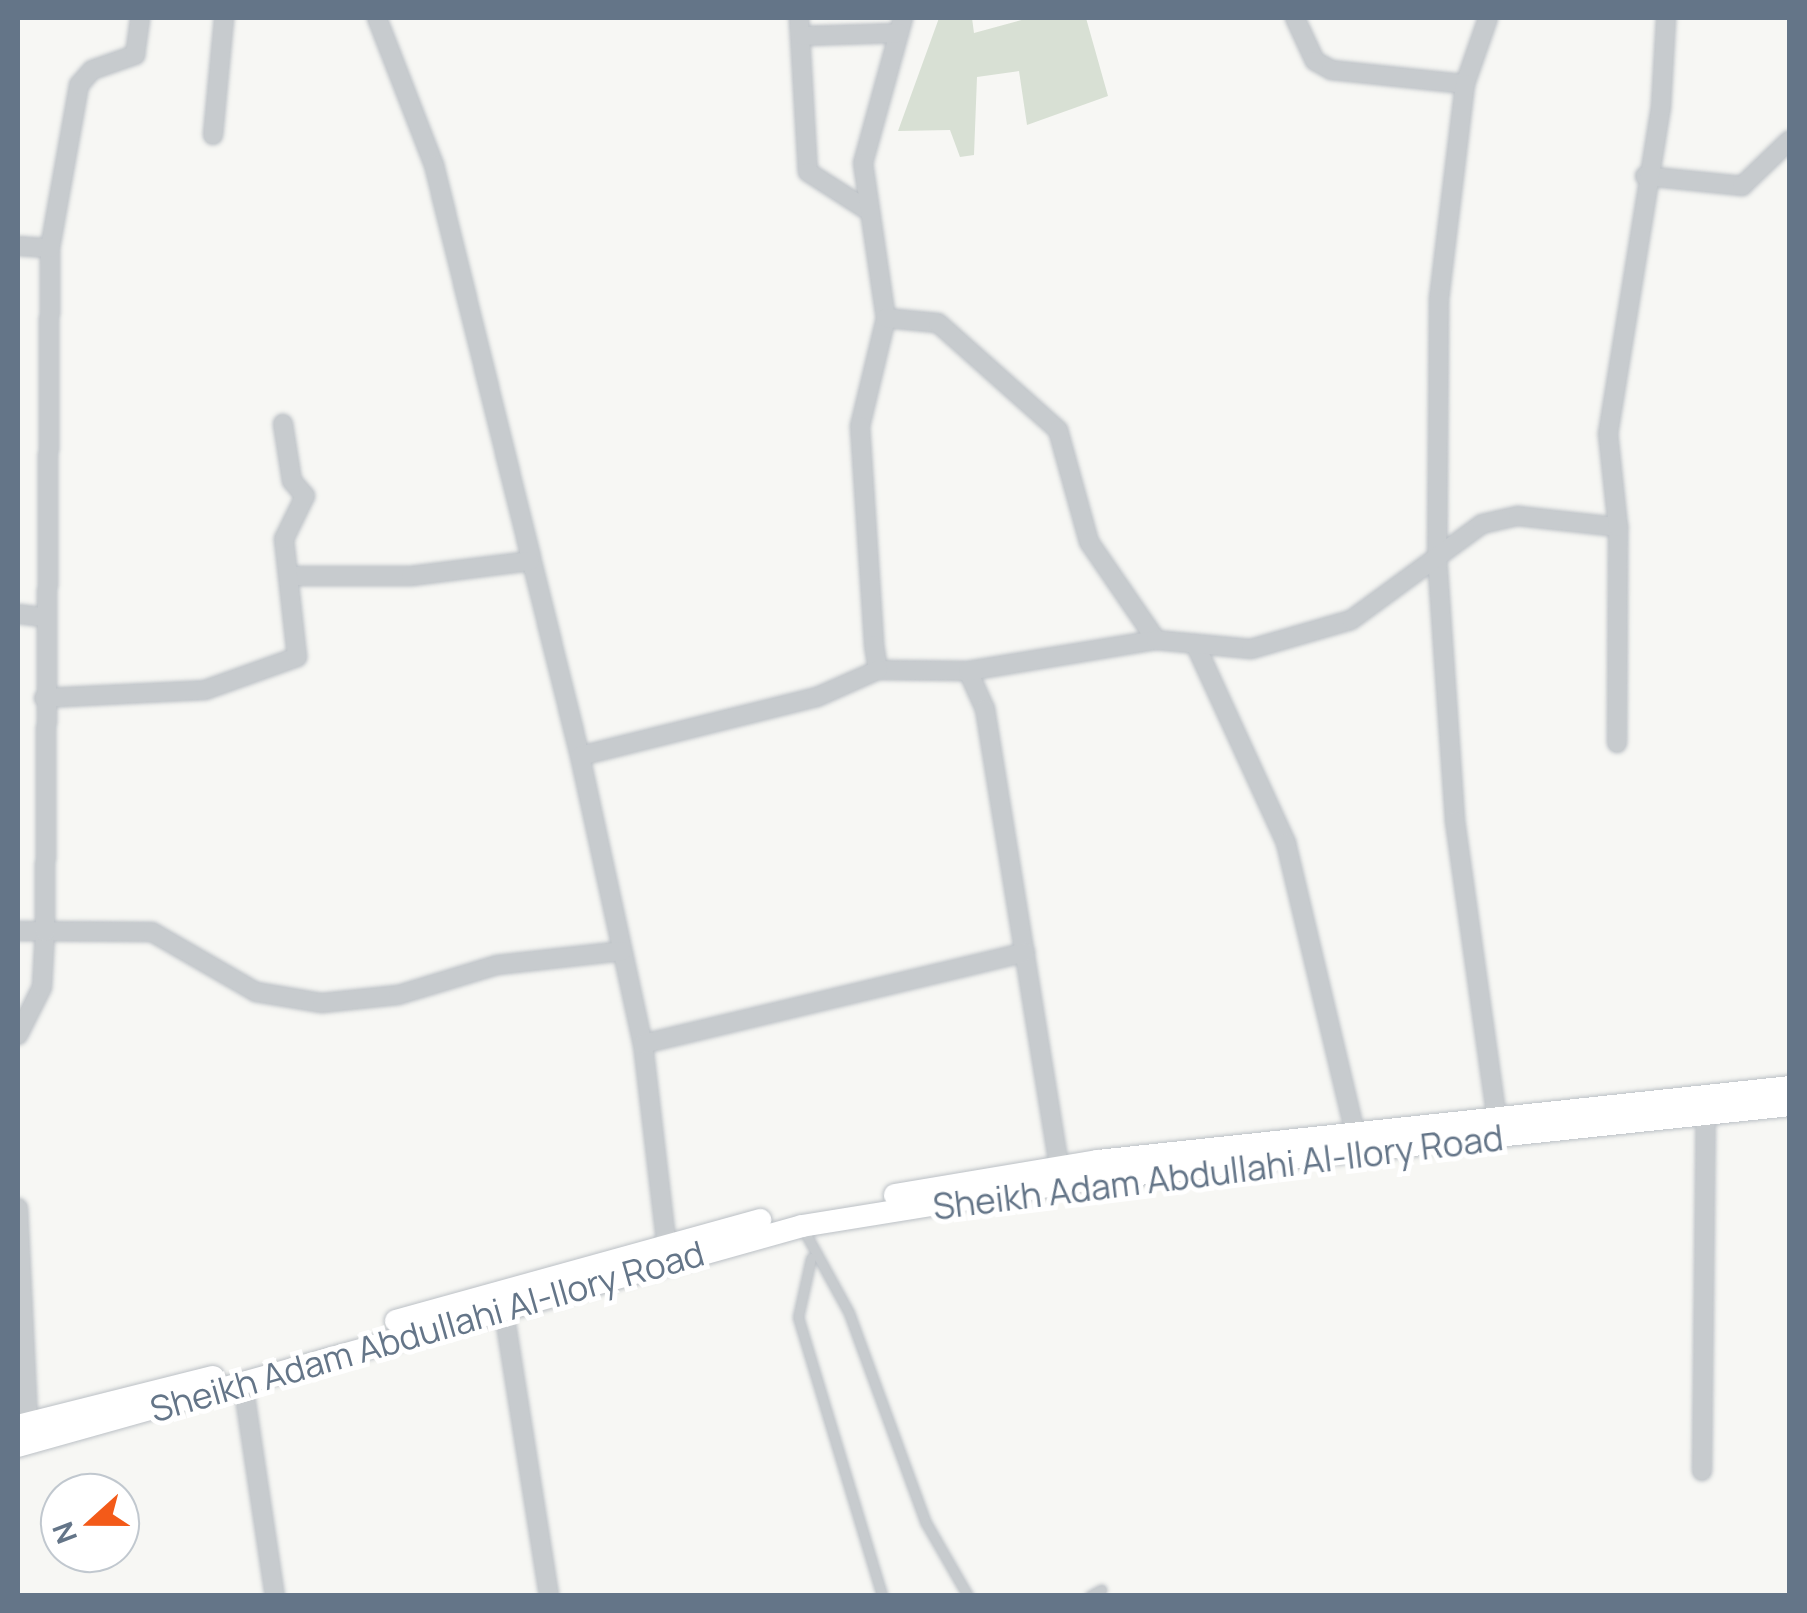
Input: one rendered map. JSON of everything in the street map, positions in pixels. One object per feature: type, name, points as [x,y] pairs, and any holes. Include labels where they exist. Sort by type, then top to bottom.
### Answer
[{"type":"street","points":[[18,1035],[42,987],[45,932],[43,617],[50,248],[79,86],[92,70],[136,55],[140,18]]},
{"type":"street","points":[[213,135],[224,18]]},
{"type":"street","points":[[377,18],[434,164],[580,756],[642,1044],[666,1240]]},
{"type":"street","points":[[1295,18],[1316,61],[1331,70],[1466,84]]},
{"type":"street","points":[[1488,18],[1466,84],[1439,298],[1437,556],[1455,821],[1497,1121]]},
{"type":"street","points":[[1617,743],[1618,527],[1608,434],[1666,18]]},
{"type":"street","points":[[864,208],[808,172],[801,27],[901,25],[863,163],[864,208],[886,318],[860,426],[878,670]]},
{"type":"street","points":[[1645,176],[1742,186],[1790,140]]},
{"type":"street","points":[[18,246],[50,248]]},
{"type":"street","points":[[886,318],[938,323],[1058,430],[1089,542],[1156,640]]},
{"type":"street","points":[[44,698],[205,690],[297,657],[283,590],[292,576],[284,540],[304,496],[292,481],[283,424]]},
{"type":"street","points":[[580,756],[817,697],[878,670],[968,671],[1156,640],[1251,649],[1304,637],[1399,592],[1437,556],[1482,524],[1518,516],[1618,527]]},
{"type":"street","points":[[292,576],[410,576],[530,561]]},
{"type":"street","points":[[18,614],[43,617]]},
{"type":"street","points":[[1194,644],[1286,843],[1356,1136]]},
{"type":"street","points":[[968,671],[996,757],[1061,1174]]},
{"type":"street","points":[[18,932],[152,932],[256,992],[322,1003],[398,995],[497,965],[622,951]]},
{"type":"street","points":[[642,1044],[1026,952]]},
{"type":"street","name":"Sheikh Adam Abdullahi Al-Ilory Road","points":[[21,1432],[666,1240],[1061,1174],[1356,1136],[1790,1088]]},
{"type":"street","name":"Sheikh Adam Abdullahi Al-Ilory Road","points":[[21,1432],[243,1384],[503,1305],[802,1226],[1061,1174],[1790,1106]]},
{"type":"street","points":[[1702,1471],[1706,1113]]},
{"type":"street","points":[[18,1208],[21,1432]]},
{"type":"street","points":[[503,1305],[550,1596]]},
{"type":"street","points":[[243,1384],[276,1596]]},
{"type":"lane","points":[[802,1226],[811,1258],[850,1313],[926,1523],[968,1596]]},
{"type":"lane","points":[[811,1258],[798,1317],[882,1596]]},
{"type":"lane","points":[[1090,1596],[1101,1590]]},
{"type":"shaded area","points":[[939,18],[972,18],[974,33],[1029,18],[1086,18],[1108,96],[1027,125],[1019,71],[977,77],[974,155],[960,157],[950,130],[898,131]]}]
